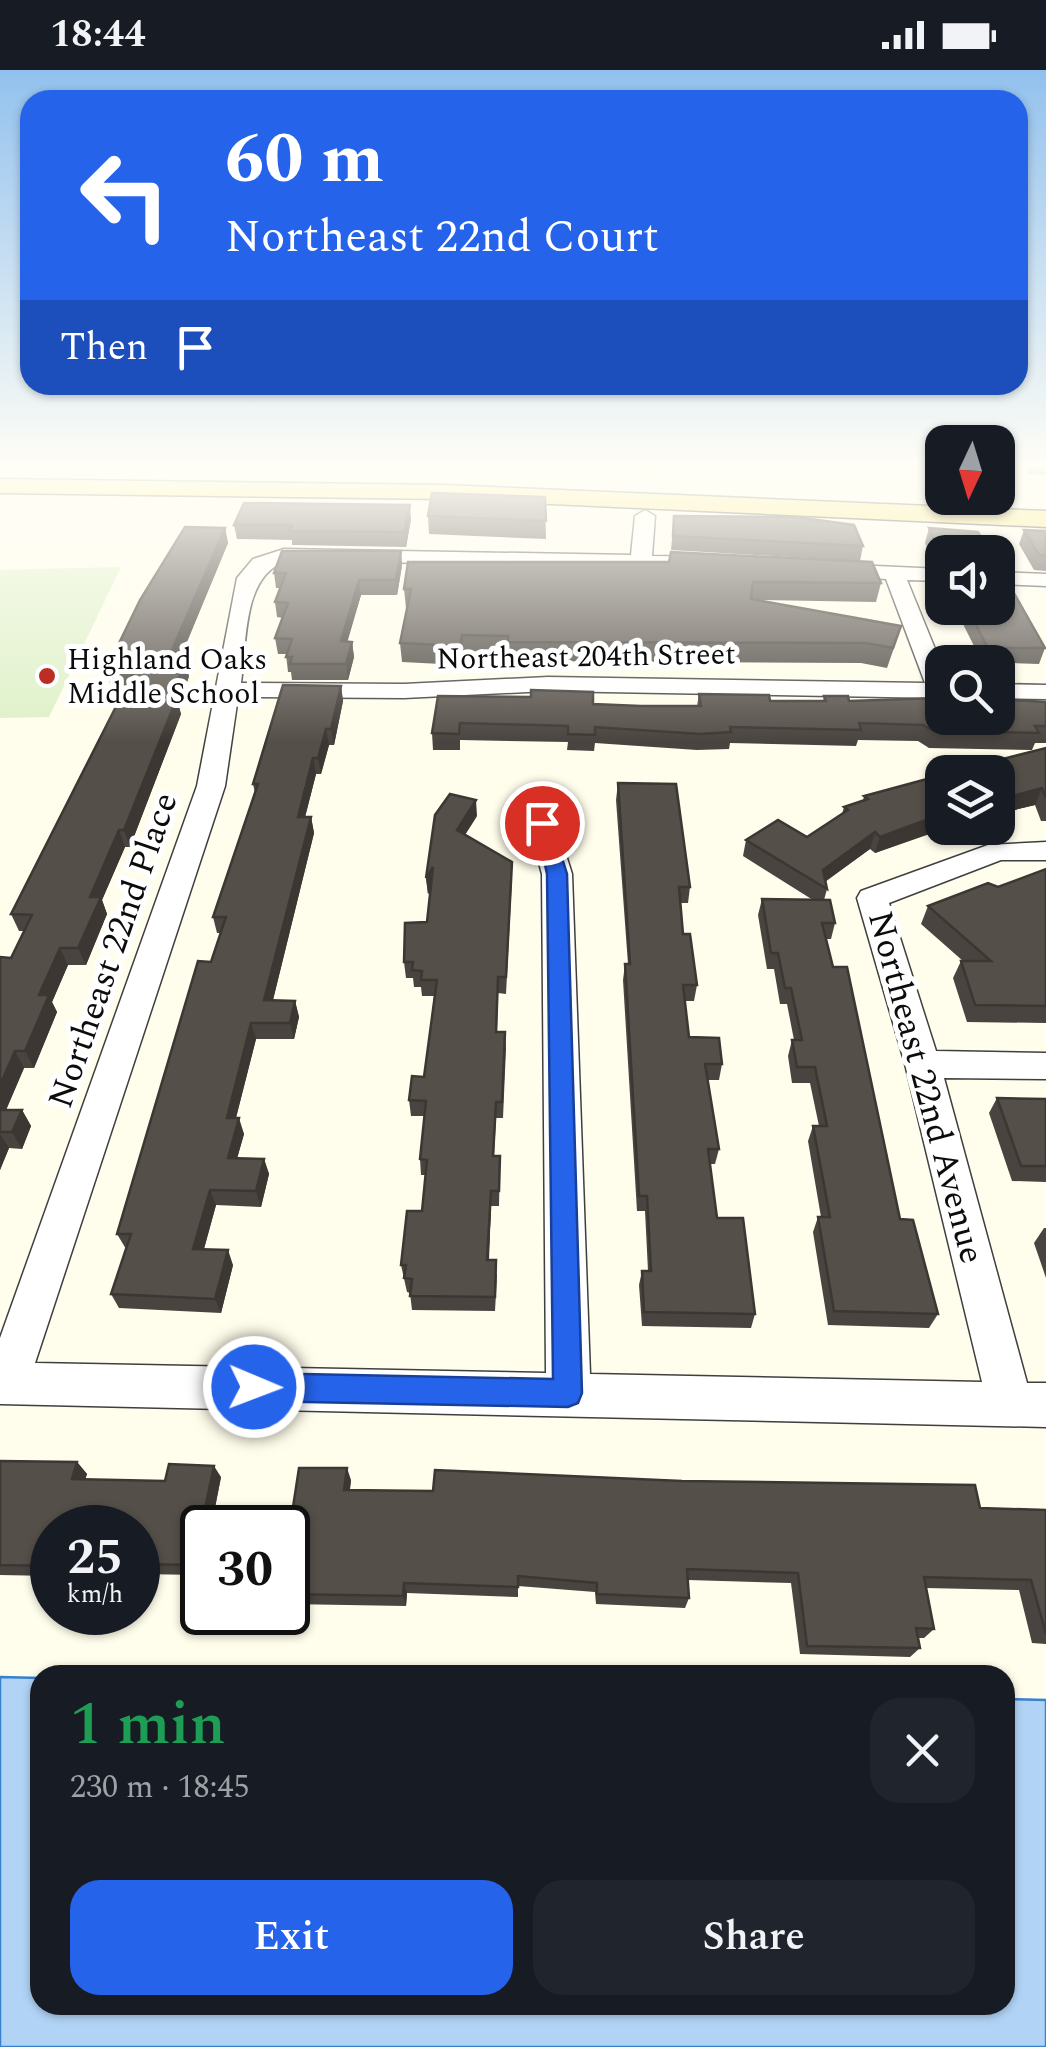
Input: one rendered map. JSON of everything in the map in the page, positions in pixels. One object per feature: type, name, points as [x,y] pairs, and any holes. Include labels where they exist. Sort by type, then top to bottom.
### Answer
[{"type":"street","name":"Northeast 22nd Place","points":[[3,1383],[210,786],[230,690],[233,638],[244,583],[260,563],[277,557]]},
{"type":"street","name":"Northeast 22nd Place","points":[[486,557],[642,559]]},
{"type":"street","points":[[642,559],[738,564]]},
{"type":"street","points":[[816,569],[925,575]]},
{"type":"street","points":[[894,573],[925,650]]},
{"type":"street","points":[[1015,579],[1046,580]]},
{"type":"street","name":"Northeast 204th Street","points":[[230,690],[404,691],[548,684],[925,690]]},
{"type":"street","points":[[1015,692],[1046,692]]},
{"type":"street","points":[[542,823],[557,874],[568,1393]]},
{"type":"street","name":"Northeast 22nd Avenue","points":[[1028,1404],[872,898],[998,851],[1046,852]]},
{"type":"street","points":[[923,1064],[1046,1066]]},
{"type":"street","points":[[3,1383],[1028,1404]]},
{"type":"green space","points":[[121,567],[49,717],[0,718],[0,570]]},
{"type":"water","points":[[0,1677],[30,1678],[30,2015],[1015,2015],[1015,1699],[1046,1700],[1046,2047],[0,2047]]},
{"type":"building","points":[[166,557],[212,557],[168,659],[185,660],[172,698],[177,698],[124,830],[119,830],[90,897],[101,897],[78,948],[60,948],[39,995],[49,995],[25,1051],[15,1051],[0,1085],[0,957],[11,958],[32,915],[11,914],[134,671],[106,670],[140,600]]},
{"type":"building","points":[[280,557],[400,557],[396,580],[359,580],[341,641],[352,642],[346,664],[290,664],[292,657],[286,657],[292,639],[275,638],[288,603],[275,602],[286,573],[274,573]]},
{"type":"building","points":[[670,557],[777,557],[872,562],[881,583],[753,582],[751,599],[901,626],[893,648],[866,643],[508,642],[508,636],[462,635],[460,646],[400,643],[411,589],[404,589],[408,562],[669,562]]},
{"type":"building","points":[[1015,595],[1045,648],[1015,648],[986,645],[976,625],[1015,625]]},
{"type":"building","points":[[283,685],[341,686],[331,729],[326,729],[318,758],[313,758],[298,817],[311,817],[264,1000],[295,1001],[290,1023],[251,1023],[227,1118],[239,1118],[228,1158],[264,1159],[256,1191],[210,1190],[193,1249],[228,1250],[215,1299],[111,1294],[131,1234],[117,1234],[198,961],[211,962],[226,917],[213,917],[258,784],[253,784]]},
{"type":"building","points":[[531,690],[593,692],[593,704],[641,706],[701,706],[699,694],[769,695],[770,701],[826,701],[824,696],[848,696],[849,701],[925,698],[925,726],[859,723],[861,730],[730,727],[731,732],[700,734],[595,727],[595,735],[568,734],[568,726],[460,723],[459,734],[432,733],[438,696],[531,697]]},
{"type":"building","points":[[1015,700],[1046,702],[1046,726],[1035,726],[1039,733],[1015,733]]},
{"type":"building","points":[[1046,748],[1046,798],[1042,788],[1015,795],[1015,756]]},
{"type":"building","points":[[925,780],[925,820],[880,837],[875,832],[823,870],[827,889],[746,840],[778,820],[807,837],[848,810],[844,807],[868,799],[864,796]]},
{"type":"building","points":[[618,783],[676,784],[690,887],[679,887],[683,934],[690,934],[697,985],[683,985],[689,1037],[719,1038],[722,1064],[705,1064],[719,1149],[708,1149],[717,1218],[743,1218],[755,1314],[644,1312],[642,1271],[651,1271],[647,1196],[639,1196]]},
{"type":"building","points":[[450,794],[476,800],[457,830],[512,862],[506,977],[498,977],[496,1032],[505,1032],[502,1102],[496,1102],[493,1156],[500,1156],[499,1191],[491,1191],[487,1260],[496,1260],[495,1297],[410,1296],[412,1279],[404,1278],[406,1265],[401,1265],[407,1211],[422,1211],[427,1160],[420,1159],[426,1101],[409,1100],[412,1076],[424,1077],[437,980],[421,980],[422,971],[412,970],[413,962],[404,962],[405,923],[427,922],[433,867],[426,878],[435,815]]},
{"type":"building","points":[[1046,869],[1046,1006],[975,1005],[961,961],[991,961],[928,906],[988,883],[998,887]]},
{"type":"building","points":[[762,899],[830,900],[835,923],[822,923],[833,967],[847,967],[900,1219],[913,1220],[938,1314],[834,1311],[818,1217],[830,1217],[813,1126],[827,1126],[815,1067],[797,1067],[792,1040],[802,1040],[791,988],[785,988],[778,953],[771,953]]},
{"type":"building","points":[[997,1098],[1046,1099],[1046,1166],[1021,1166]]},
{"type":"building","points":[[0,1110],[22,1110],[12,1132],[0,1132]]},
{"type":"building","points":[[0,1461],[77,1462],[72,1479],[165,1481],[169,1464],[214,1466],[206,1505],[180,1505],[180,1565],[160,1564],[160,1505],[30,1505],[30,1566],[0,1565]]},
{"type":"building","points":[[299,1468],[347,1468],[344,1490],[433,1491],[435,1470],[682,1481],[975,1485],[980,1508],[1046,1510],[1046,1634],[1031,1580],[924,1577],[934,1629],[916,1628],[920,1648],[807,1646],[798,1573],[687,1569],[689,1598],[597,1594],[597,1583],[518,1576],[518,1587],[404,1583],[403,1596],[310,1594],[310,1505],[293,1505]]},
{"type":"place","name":"Highland Oaks Middle School","points":[[47,676]]},
{"type":"route","points":[[254,1387],[568,1393],[557,874],[542,823]]}]
